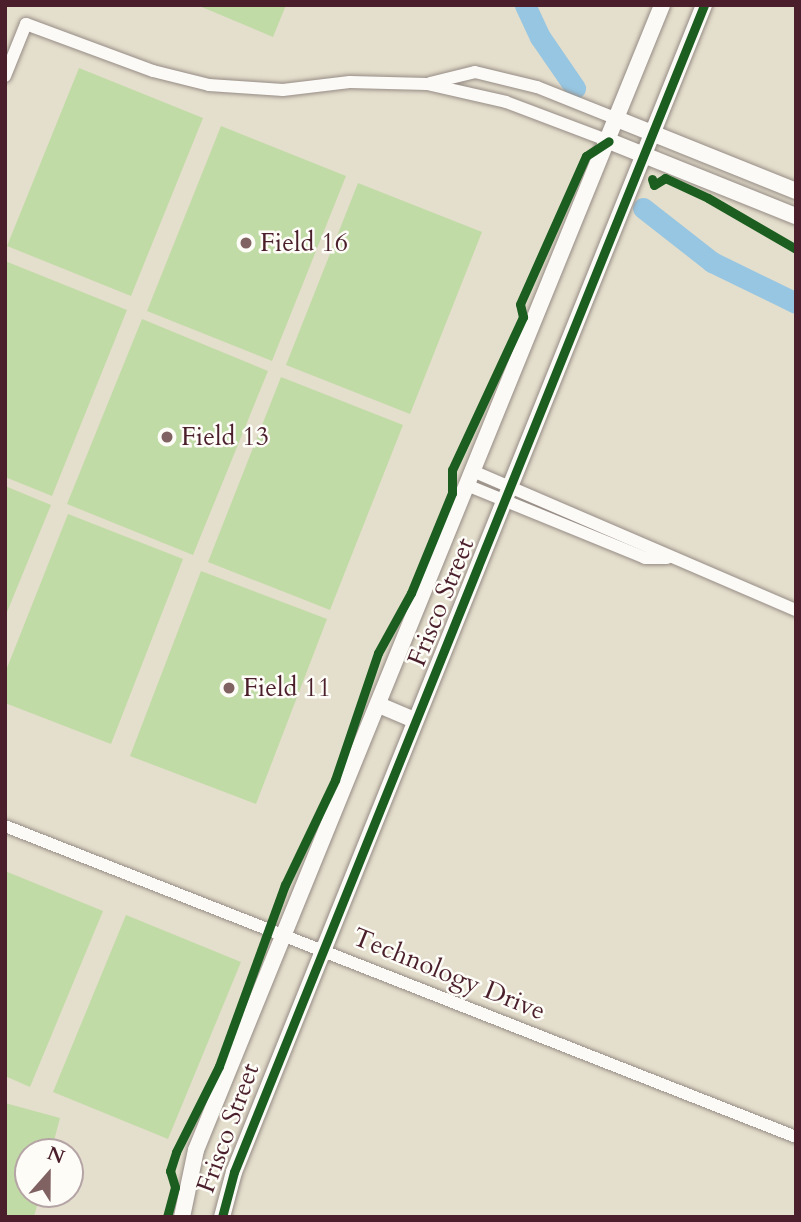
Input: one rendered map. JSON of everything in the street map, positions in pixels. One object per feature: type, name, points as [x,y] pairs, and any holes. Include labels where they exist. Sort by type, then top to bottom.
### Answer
[{"type":"street","name":"Frisco Street","points":[[182,1217],[196,1150],[287,934],[663,5]]},
{"type":"street","name":"Frisco Street","points":[[222,1217],[234,1172],[704,5]]},
{"type":"street","points":[[5,76],[26,24],[153,71],[209,85],[284,90],[350,82],[426,84],[506,102],[645,154],[796,216]]},
{"type":"street","points":[[426,84],[475,72],[537,87],[796,191]]},
{"type":"street","points":[[472,479],[645,558],[667,558],[796,610]]},
{"type":"street","points":[[379,705],[415,720]]},
{"type":"street","name":"Technology Drive","points":[[5,826],[324,948],[796,1137]]},
{"type":"green space","points":[[197,5],[286,5],[273,37]]},
{"type":"green space","points":[[79,68],[203,118],[131,296],[7,246]]},
{"type":"green space","name":"Field 16","points":[[221,126],[346,176],[272,361],[147,311]]},
{"type":"green space","points":[[358,183],[482,232],[410,414],[286,365]]},
{"type":"green space","points":[[5,261],[127,310],[52,496],[5,477]]},
{"type":"green space","name":"Field 13","points":[[142,319],[268,371],[193,555],[67,504]]},
{"type":"green space","points":[[281,377],[403,425],[330,610],[208,562]]},
{"type":"green space","points":[[5,486],[51,505],[5,617]]},
{"type":"green space","points":[[68,514],[183,559],[111,744],[5,703],[5,673]]},
{"type":"green space","name":"Field 11","points":[[201,571],[327,619],[256,804],[130,756]]},
{"type":"green space","points":[[5,871],[103,911],[30,1087],[5,1076]]},
{"type":"green space","points":[[126,915],[241,962],[168,1139],[53,1092]]},
{"type":"green space","points":[[5,1103],[60,1118],[55,1138],[14,1138],[14,1208],[36,1208],[34,1217],[5,1217]]},
{"type":"waterway","points":[[525,5],[540,37],[575,88]]},
{"type":"waterway","points":[[643,208],[712,262],[796,303]]},
{"type":"cycle path","points":[[222,1217],[234,1172],[704,5]]},
{"type":"cycle path","points":[[167,1217],[175,1187],[170,1171],[176,1152],[219,1066],[285,885],[335,780],[378,653],[411,593],[452,493],[452,470],[523,317],[520,304],[586,156],[609,141]]},
{"type":"cycle path","points":[[652,179],[654,185],[665,178],[708,198],[796,249]]},
{"type":"place","name":"Field 16","points":[[246,243]]},
{"type":"place","name":"Field 13","points":[[167,437]]},
{"type":"place","name":"Field 11","points":[[229,688]]}]
